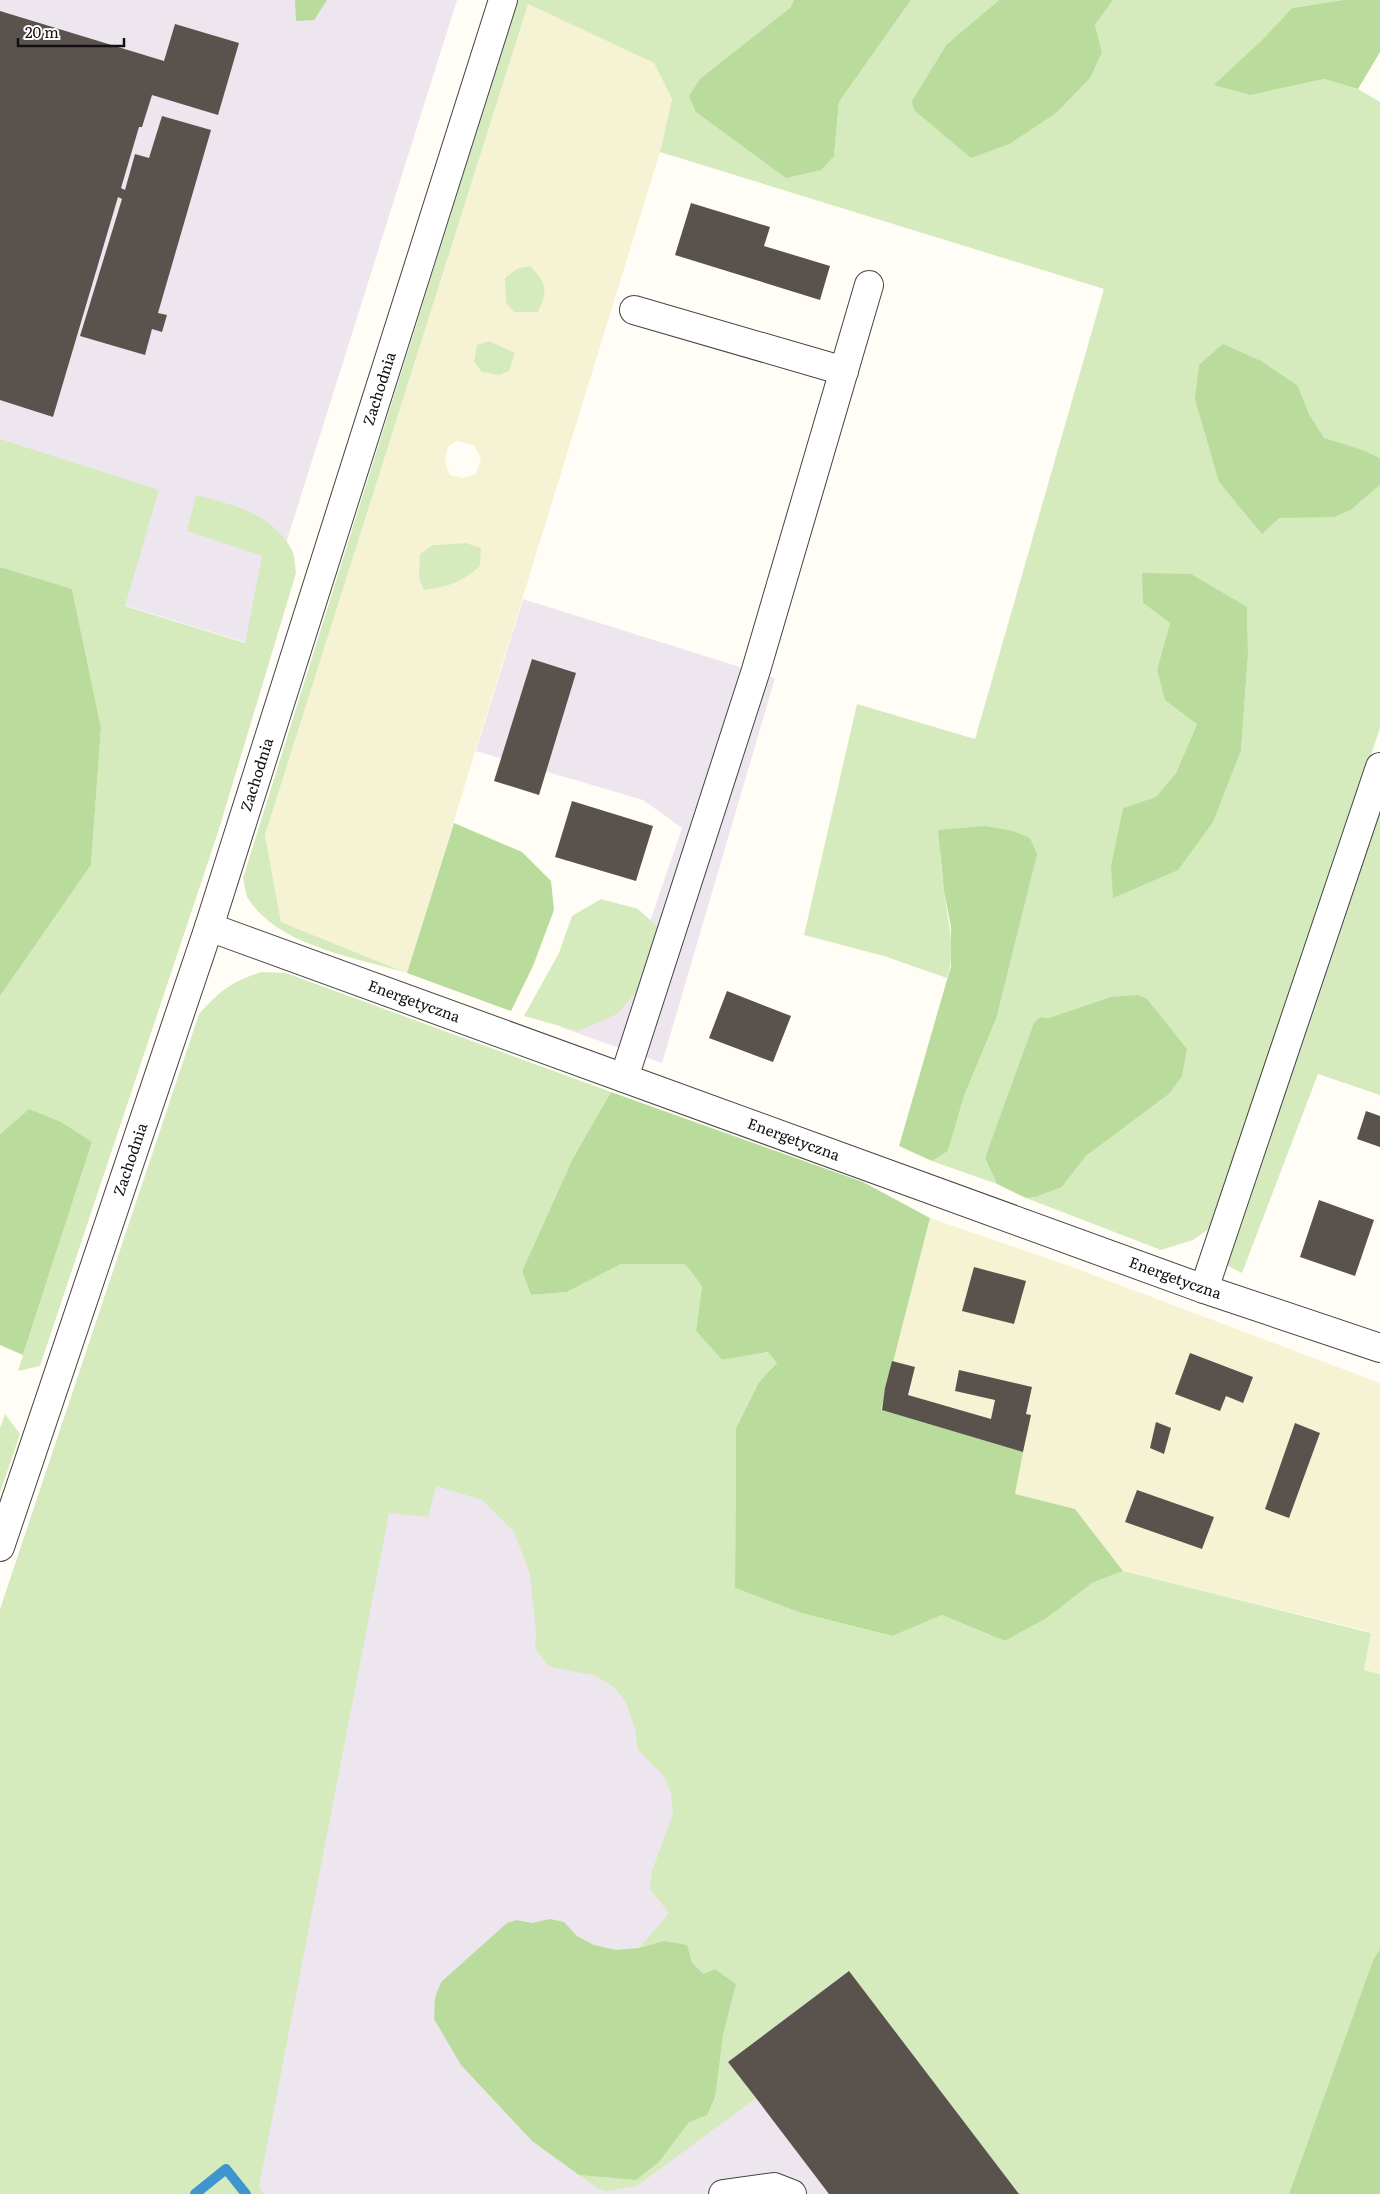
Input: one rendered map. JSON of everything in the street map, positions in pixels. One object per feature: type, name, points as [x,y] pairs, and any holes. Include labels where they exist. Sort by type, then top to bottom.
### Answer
[{"type":"street","name":"Zachodnia","points":[[0,1547],[209,927],[503,0]]},
{"type":"street","points":[[624,1078],[756,670],[869,285]]},
{"type":"street","points":[[634,310],[844,371]]},
{"type":"street","points":[[1204,1289],[1380,768]]},
{"type":"street","name":"Energetyczna","points":[[209,927],[1204,1289],[1380,1348]]},
{"type":"street","points":[[723,2194],[774,2187],[792,2194]]},
{"type":"shaded area","points":[[0,0],[457,0],[254,645],[0,567]]},
{"type":"shaded area","points":[[527,3],[654,63],[672,99],[660,152],[407,973],[281,922],[265,835]],"holes":[[[456,441],[474,445],[481,458],[476,474],[463,478],[450,475],[445,463],[448,447]],[[466,543],[420,554],[433,545]]]},
{"type":"shaded area","points":[[523,599],[775,678],[662,1063],[560,1027],[625,995],[682,828],[643,800],[476,751]]},
{"type":"shaded area","points":[[930,1218],[1064,1264],[1380,1383],[1380,1674],[1364,1670],[1371,1632],[1123,1571],[1075,1509],[1014,1495],[922,1423],[881,1409]]},
{"type":"shaded area","points":[[413,1372],[1051,2194],[253,2194]]},
{"type":"green space","points":[[295,0],[327,0],[314,20],[296,21]]},
{"type":"green space","points":[[518,0],[794,0],[790,8],[834,156],[839,102],[911,0],[999,0],[947,44],[1102,52],[1095,25],[1113,0],[1343,0],[1292,8],[1260,42],[1251,95],[1324,79],[1358,89],[1380,102],[1380,458],[1363,450],[1324,439],[1309,414],[1298,386],[1279,518],[1352,509],[1380,485],[1380,728],[1213,1226],[1193,1240],[1161,1250],[1026,1198],[1036,1197],[1062,1187],[1086,1156],[1169,1094],[1049,1018],[1040,1017],[985,1158],[997,1184],[932,1161],[948,1151],[964,1096],[996,1019],[939,830],[942,875],[951,944],[950,967],[947,978],[884,956],[804,935],[857,704],[975,739],[1104,289],[660,152],[672,99],[654,63],[528,4],[265,835],[281,922],[407,973],[320,948],[279,929],[262,916],[249,900],[243,878]],"holes":[[[1143,603],[1247,607],[1248,655],[1241,750],[1111,865],[1123,808],[1156,798],[1176,773],[1197,724],[1157,669],[1170,623]]]},
{"type":"green space","points":[[794,0],[911,0],[839,102],[834,156],[821,170],[786,178],[696,112],[689,96],[700,79],[790,8]]},
{"type":"green space","points":[[999,0],[1113,0],[1095,25],[1102,52],[1090,78],[1056,113],[1009,144],[971,158],[914,110],[912,101],[947,44]]},
{"type":"green space","points":[[1343,0],[1380,0],[1380,52],[1358,89],[1324,79],[1251,95],[1214,85],[1260,42],[1292,8]]},
{"type":"green space","points":[[530,266],[543,283],[544,293],[541,304],[538,312],[514,312],[506,303],[505,278],[517,269]]},
{"type":"green space","points":[[489,341],[515,353],[509,371],[499,375],[482,372],[474,362],[477,345]]},
{"type":"green space","points":[[1223,344],[1261,361],[1298,386],[1309,414],[1324,438],[1363,450],[1380,458],[1380,485],[1352,509],[1334,517],[1279,518],[1262,534],[1219,482],[1195,399],[1199,365]]},
{"type":"green space","points":[[0,439],[159,490],[125,606],[245,643],[262,556],[187,531],[196,495],[250,512],[274,527],[284,537],[292,550],[296,573],[219,829],[40,1366],[18,1371],[92,1142],[29,1109],[0,1134],[0,996],[91,865],[101,728],[72,589],[0,567]]},
{"type":"green space","points":[[466,543],[481,548],[480,566],[454,583],[424,590],[419,577],[420,554],[433,545]]},
{"type":"green space","points":[[0,567],[72,589],[101,728],[91,865],[0,996]]},
{"type":"green space","points":[[1142,573],[1191,574],[1247,607],[1248,655],[1241,750],[1213,822],[1178,870],[1113,898],[1111,865],[1123,808],[1156,797],[1176,773],[1197,724],[1165,700],[1157,669],[1170,623],[1143,603]]},
{"type":"green space","points":[[1380,809],[1380,1095],[1318,1074],[1242,1273],[1226,1265]]},
{"type":"green space","points":[[454,823],[522,852],[551,881],[554,910],[533,966],[511,1011],[407,973]]},
{"type":"green space","points":[[985,826],[1013,831],[1030,838],[1037,854],[996,1019],[964,1096],[948,1151],[932,1161],[899,1146],[951,966],[951,927],[944,891],[938,830]]},
{"type":"green space","points":[[601,899],[638,909],[660,929],[641,987],[617,1014],[578,1031],[524,1016],[559,953],[572,916]]},
{"type":"green space","points":[[261,972],[286,973],[611,1092],[573,1158],[522,1271],[531,1295],[567,1292],[621,1264],[685,1264],[702,1286],[696,1331],[722,1360],[769,1352],[777,1363],[759,1382],[736,1428],[735,1588],[801,1613],[891,1636],[942,1615],[1005,1641],[1047,1618],[1092,1583],[1123,1571],[1371,1633],[1364,1670],[1380,1674],[1380,1949],[1373,1960],[1289,2194],[1019,2194],[848,1971],[728,2062],[756,2098],[637,2186],[607,2191],[599,2189],[579,2175],[636,2180],[659,2162],[689,2122],[723,2035],[736,1984],[715,1969],[705,1974],[664,1941],[639,1948],[669,1913],[650,1889],[652,1871],[673,1813],[671,1793],[664,1776],[638,1750],[635,1729],[626,1702],[613,1686],[593,1675],[550,1667],[535,1649],[536,1632],[530,1574],[514,1532],[482,1500],[436,1486],[428,1517],[389,1513],[259,2187],[264,2194],[0,2194],[0,1609],[199,1014],[226,988]]},
{"type":"green space","points":[[1138,995],[1147,999],[1187,1049],[1182,1076],[1169,1094],[1086,1156],[1062,1187],[1036,1197],[1026,1198],[997,1184],[985,1158],[1034,1023],[1040,1017],[1049,1018],[1111,997]]},
{"type":"green space","points":[[611,1092],[863,1182],[930,1218],[881,1409],[1023,1452],[1015,1494],[1075,1509],[1123,1571],[1092,1583],[1047,1618],[1005,1641],[942,1615],[892,1636],[801,1613],[735,1588],[736,1428],[759,1382],[777,1363],[768,1352],[722,1360],[696,1331],[702,1286],[685,1264],[621,1264],[567,1292],[531,1295],[522,1271],[573,1158]]},
{"type":"green space","points":[[29,1109],[61,1122],[92,1142],[23,1355],[0,1345],[0,1134]]},
{"type":"green space","points":[[5,1414],[20,1434],[0,1493],[0,1428]]},
{"type":"green space","points":[[550,1919],[564,1922],[577,1936],[594,1945],[616,1950],[639,1948],[664,1941],[687,1945],[692,1963],[704,1974],[715,1969],[736,1984],[723,2035],[715,2097],[707,2115],[689,2122],[659,2162],[636,2180],[579,2175],[532,2141],[461,2065],[434,2019],[435,1998],[441,1982],[507,1923],[516,1920],[532,1923]]},
{"type":"green space","points":[[1380,1949],[1380,2194],[1289,2194],[1373,1960]]},
{"type":"building","points":[[0,11],[164,61],[175,24],[239,43],[218,115],[152,95],[142,127],[139,127],[121,188],[125,190],[135,154],[149,158],[162,116],[211,130],[158,313],[167,315],[162,332],[152,329],[145,355],[80,336],[122,199],[118,197],[53,417],[0,400]]},
{"type":"building","points":[[691,203],[770,227],[764,246],[830,266],[820,300],[675,255]]},
{"type":"building","points":[[532,659],[576,673],[539,795],[494,781]]},
{"type":"building","points":[[572,801],[653,826],[636,881],[555,857]]},
{"type":"building","points":[[727,991],[791,1016],[773,1062],[709,1038]]},
{"type":"building","points":[[1366,1111],[1380,1116],[1380,1147],[1357,1139]]},
{"type":"building","points":[[1319,1200],[1374,1220],[1355,1276],[1300,1257]]},
{"type":"building","points":[[974,1267],[1026,1281],[1014,1324],[962,1311]]},
{"type":"building","points":[[1190,1353],[1253,1377],[1243,1403],[1226,1396],[1220,1411],[1175,1394]]},
{"type":"building","points":[[892,1361],[915,1367],[908,1395],[991,1419],[995,1400],[955,1391],[959,1370],[1032,1387],[1026,1414],[1031,1415],[1023,1452],[882,1410]]},
{"type":"building","points":[[1156,1422],[1171,1428],[1164,1454],[1150,1448]]},
{"type":"building","points":[[1295,1423],[1320,1433],[1289,1518],[1265,1509]]},
{"type":"building","points":[[1137,1490],[1214,1517],[1202,1549],[1125,1522]]},
{"type":"building","points":[[849,1971],[1019,2194],[829,2194],[728,2062]]},
{"type":"waterway","points":[[195,2194],[226,2169],[246,2194]]}]
